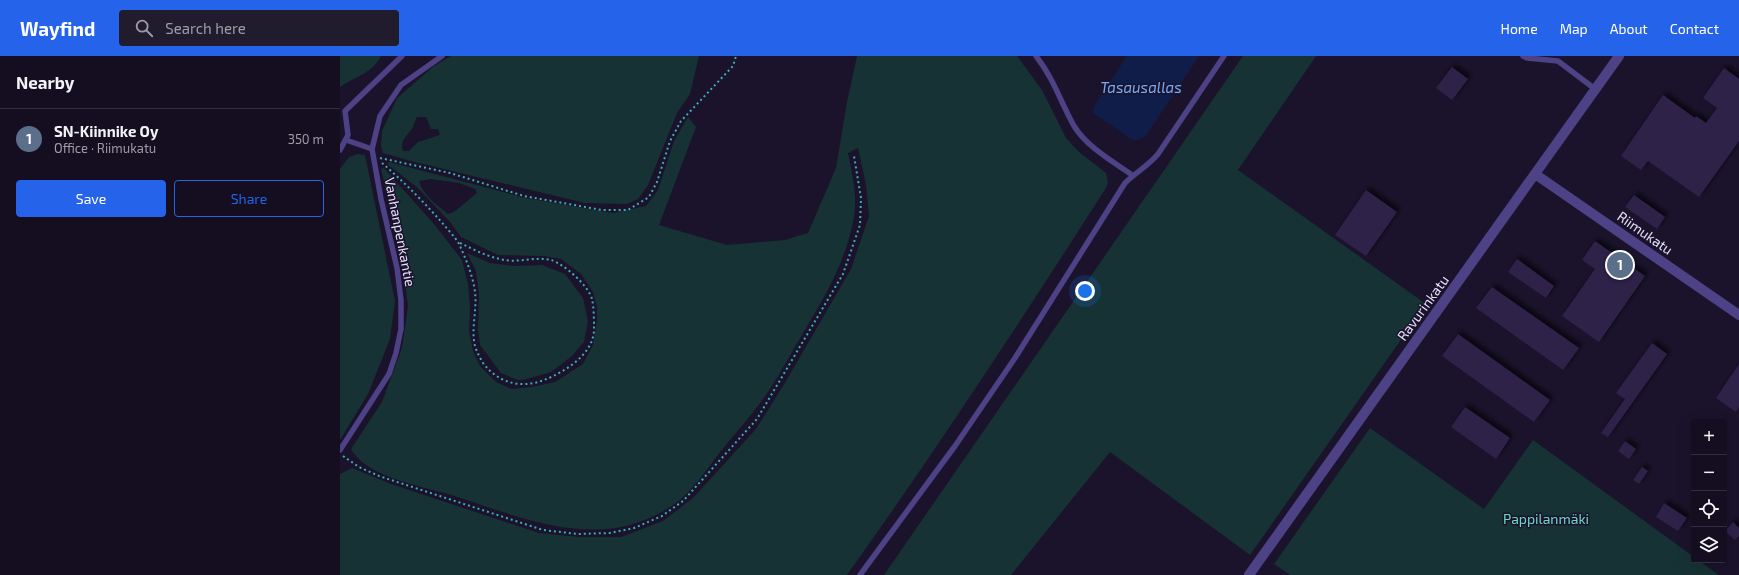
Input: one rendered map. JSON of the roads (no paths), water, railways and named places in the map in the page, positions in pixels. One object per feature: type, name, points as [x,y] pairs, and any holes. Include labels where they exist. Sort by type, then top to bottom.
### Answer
[{"type":"street","name":"Ravurinkatu","points":[[1249,575],[1619,56]]},
{"type":"street","name":"Riimukatu","points":[[1536,174],[1739,315]]},
{"type":"lane","points":[[340,150],[348,136],[345,111],[402,56]]},
{"type":"lane","points":[[1036,56],[1046,69],[1074,126],[1084,139],[1132,175]]},
{"type":"lane","points":[[860,575],[955,446],[1015,358],[1125,183],[1132,175],[1150,164],[1158,154],[1224,56]]},
{"type":"lane","points":[[1523,56],[1527,58],[1558,61],[1596,89]]},
{"type":"lane","name":"Vanhanpenkantie","points":[[340,450],[389,374],[396,353],[401,329],[401,300],[397,268],[381,199],[372,148],[380,116],[401,84],[439,57]]},
{"type":"lane","points":[[346,140],[372,148]]},
{"type":"water","name":"Tasausallas","points":[[1127,56],[1199,56],[1145,137],[1134,141],[1093,113],[1094,106]]},
{"type":"place","name":"SN-Kiinnike Oy","points":[[1620,265]]},
{"type":"park label","name":"Pappilanmäki","points":[[1546,519]]}]
